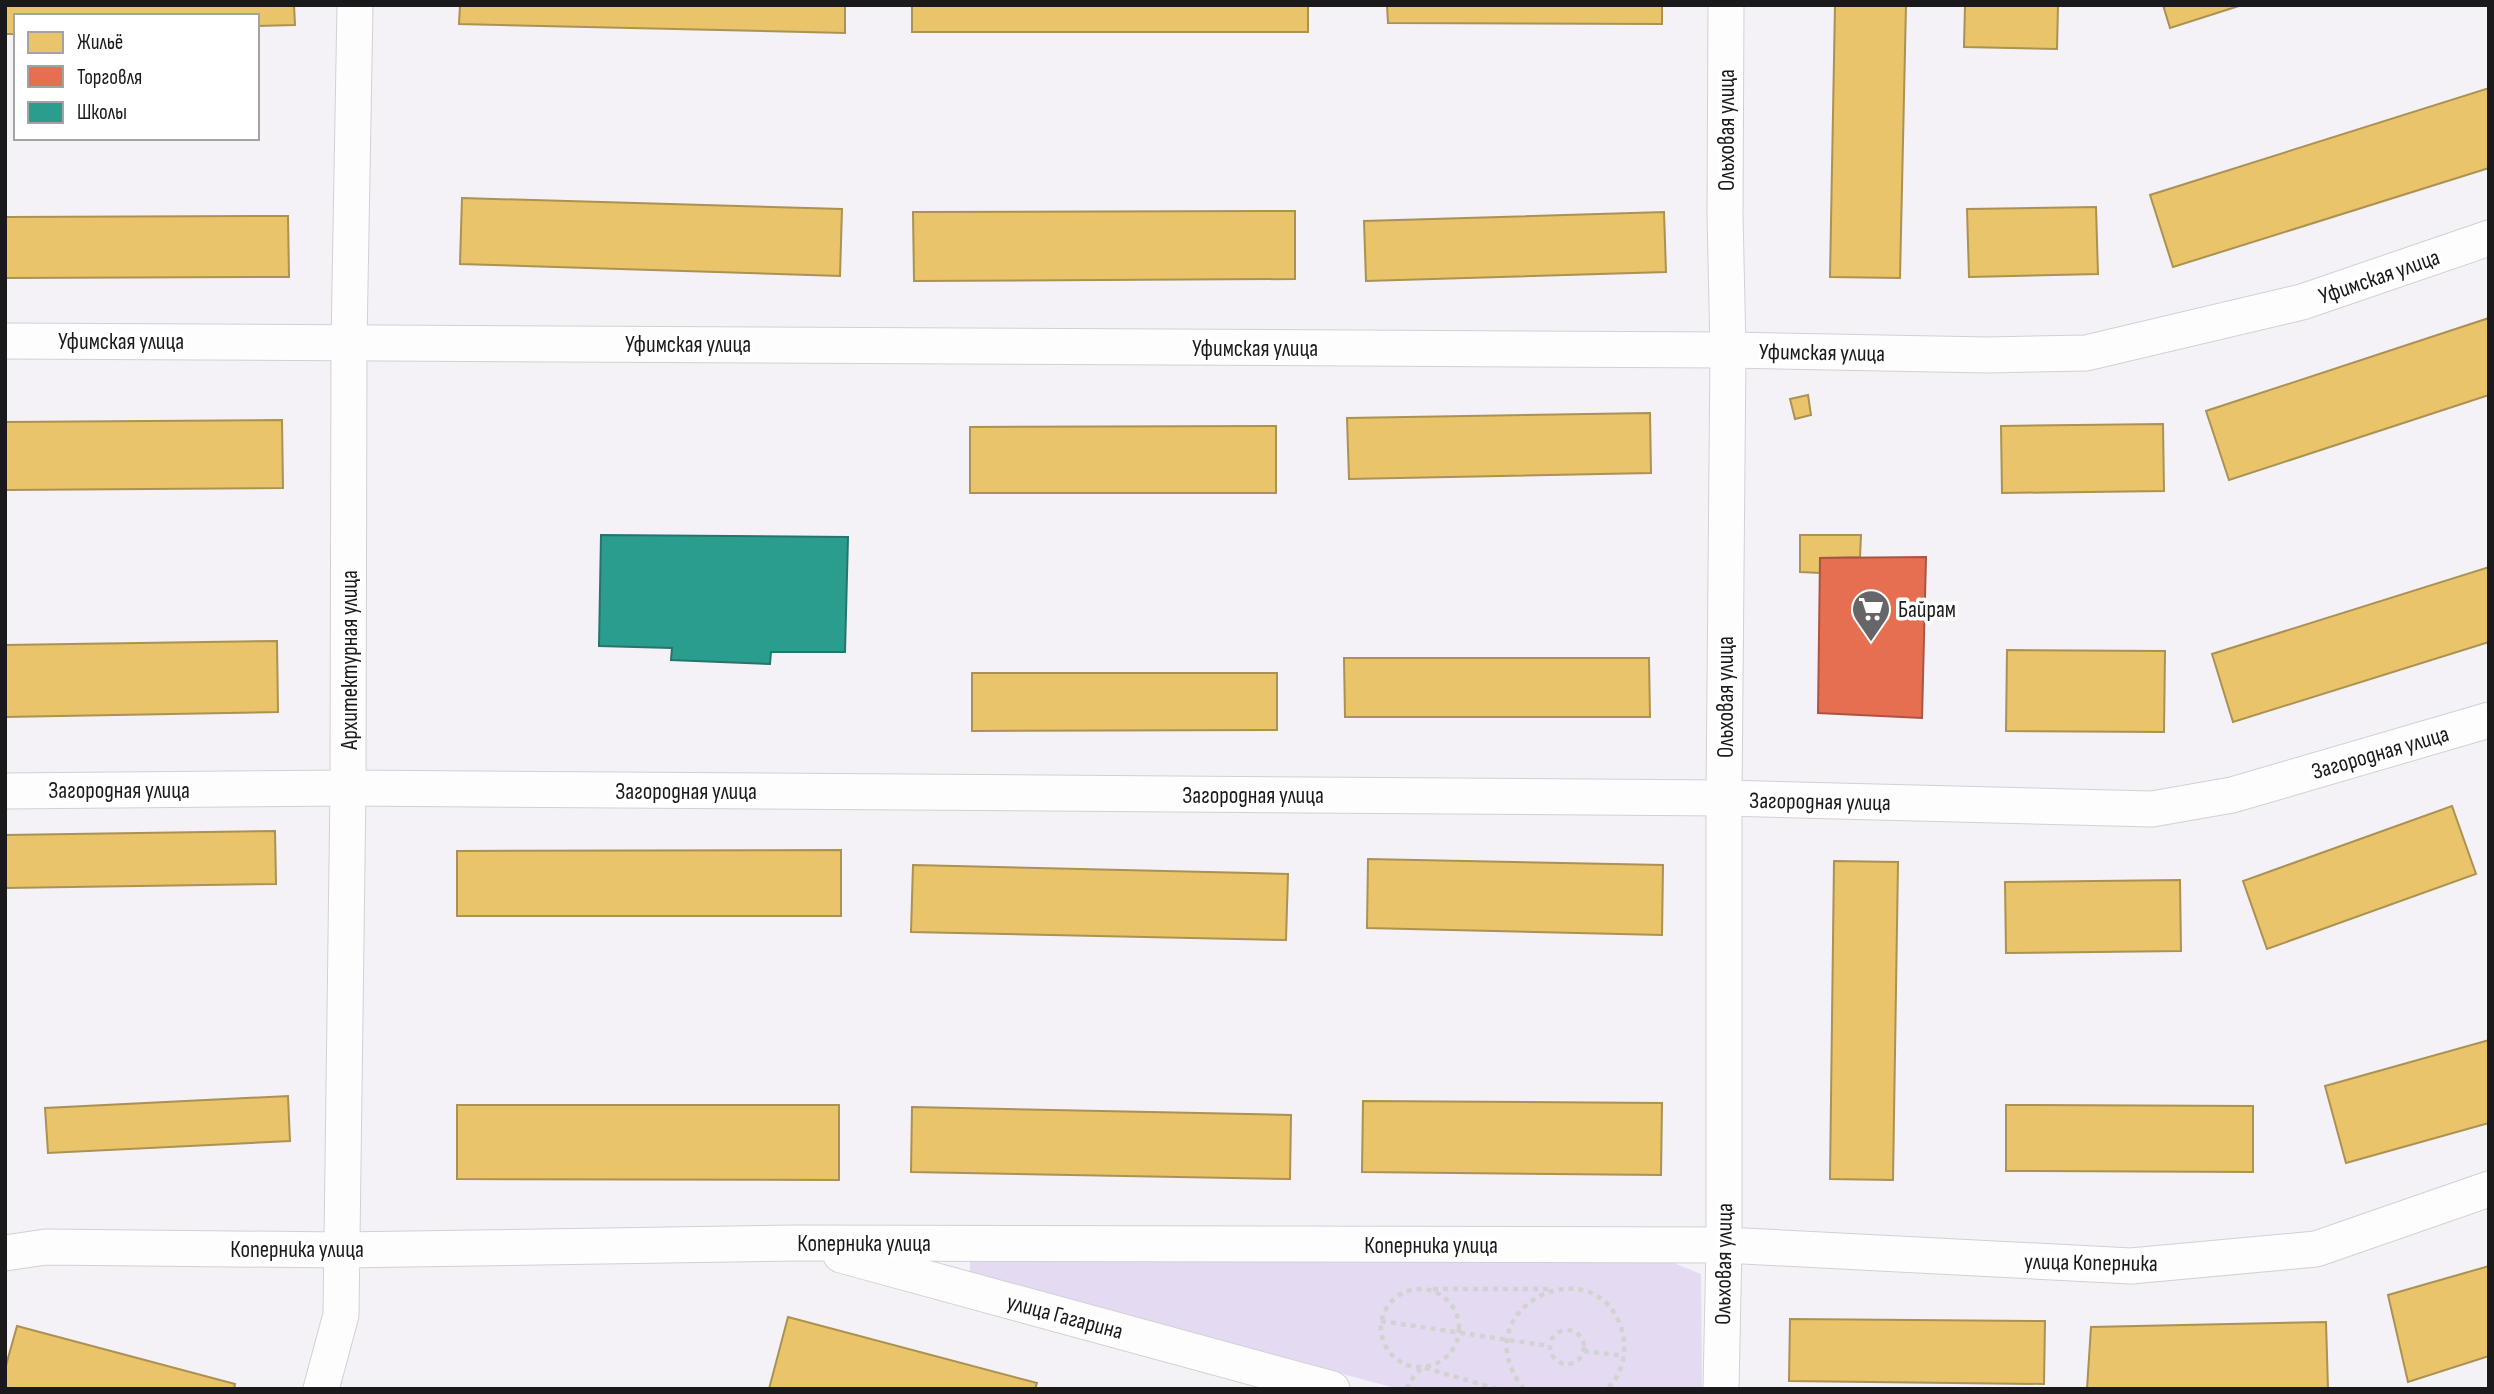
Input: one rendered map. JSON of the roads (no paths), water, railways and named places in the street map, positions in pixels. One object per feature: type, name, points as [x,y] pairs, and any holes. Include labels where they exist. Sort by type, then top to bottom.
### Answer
[{"type":"street","name":"Архитектурная улица","points":[[321,1389],[341,1315],[348,788],[349,342],[355,5]]},
{"type":"street","name":"Ольховая улица","points":[[1721,1389],[1728,350],[1725,214],[1726,5]]},
{"type":"street","name":"Уфимская улица","points":[[5,341],[1728,350],[1988,355],[2086,353],[2302,302],[2489,238]]},
{"type":"street","name":"Загородная улица","points":[[5,790],[348,788],[1724,798],[2152,809],[2232,795],[2489,720]]},
{"type":"street","name":"улица Коперника","points":[[1724,1245],[2131,1266],[2316,1249],[2489,1189]]},
{"type":"street","name":"Коперника улица","points":[[5,1253],[46,1247],[342,1250],[797,1243],[1724,1245]]},
{"type":"street","name":"улица Гагарина","points":[[797,1243],[1332,1389]]},
{"type":"place","name":"Байрам","points":[[1871,643]]}]
